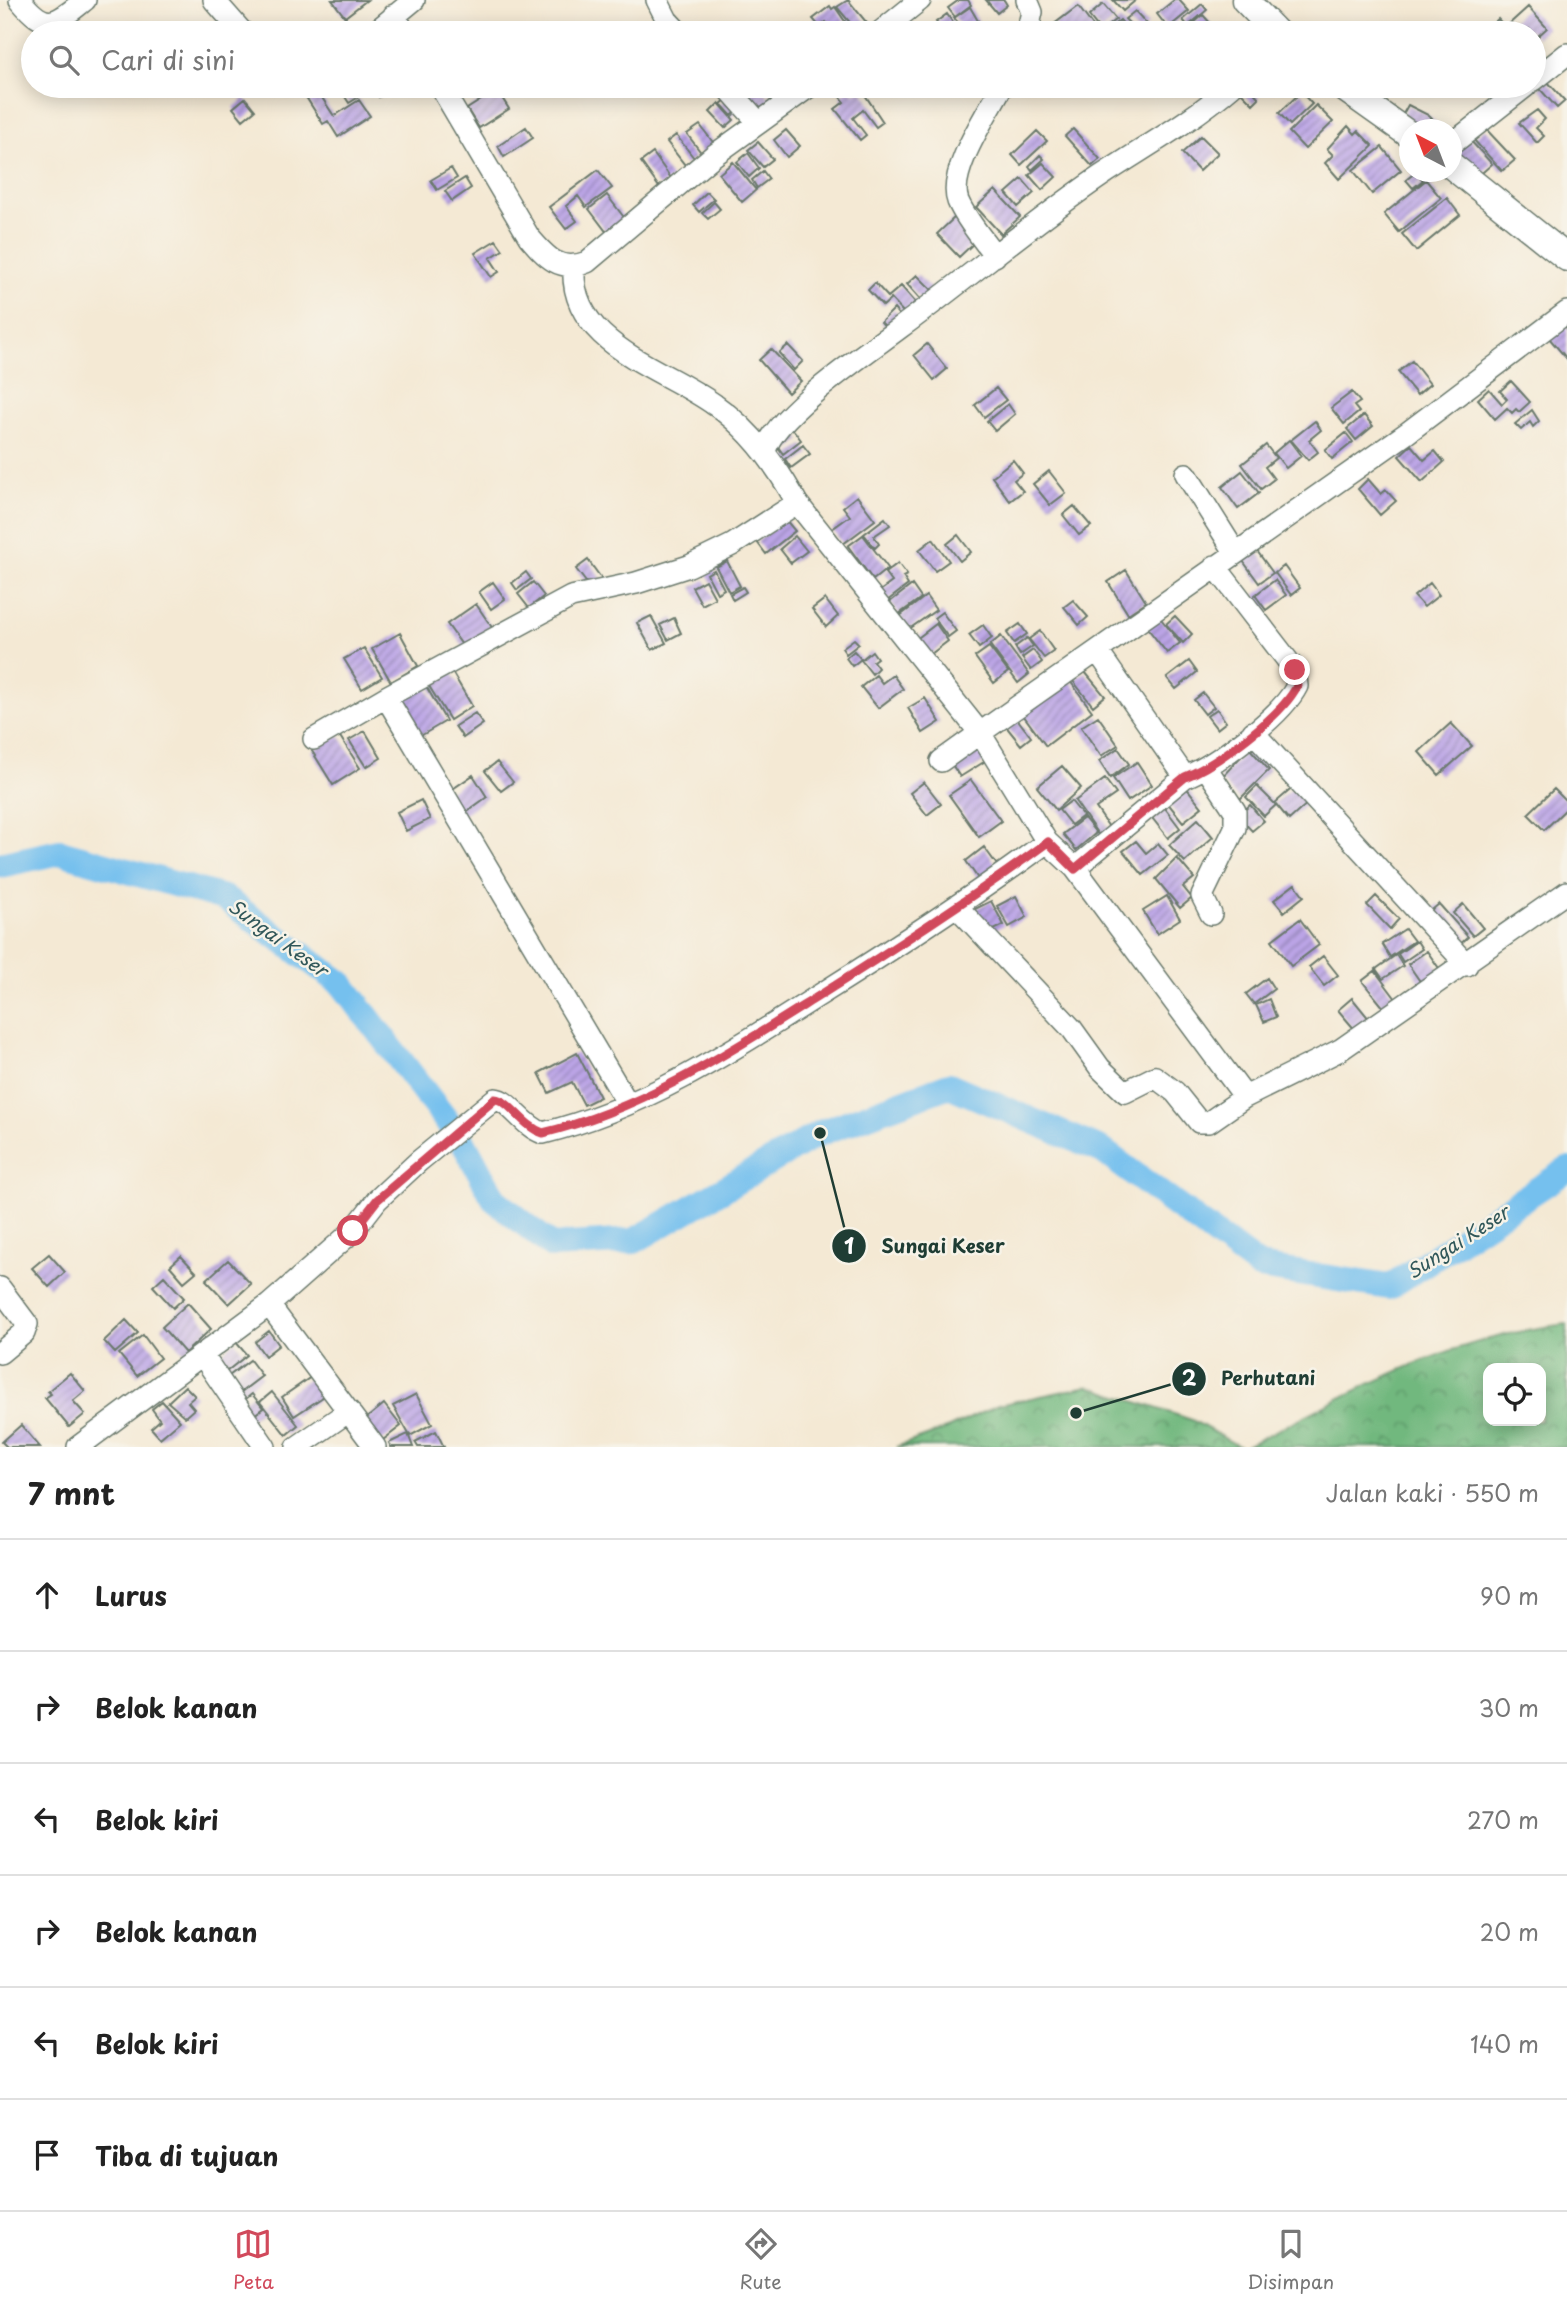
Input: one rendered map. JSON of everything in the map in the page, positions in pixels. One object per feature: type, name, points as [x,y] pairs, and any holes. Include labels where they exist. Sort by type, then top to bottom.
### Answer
[{"type":"main road","points":[[1245,0],[1265,21]]},
{"type":"main road","points":[[1358,98],[1399,128]]},
{"type":"main road","points":[[1462,175],[1567,258]]},
{"type":"street","points":[[20,0],[39,21]]},
{"type":"street","points":[[58,21],[85,0]]},
{"type":"street","points":[[214,0],[232,21]]},
{"type":"street","points":[[387,21],[414,0]]},
{"type":"street","points":[[657,0],[668,21]]},
{"type":"street","points":[[894,21],[920,0]]},
{"type":"street","points":[[1027,0],[1032,12],[1030,21]]},
{"type":"street","points":[[394,15],[398,21]]},
{"type":"street","points":[[1546,71],[1567,54]]},
{"type":"street","points":[[447,98],[528,237],[546,257],[560,265],[575,267],[587,262],[713,156],[793,98]]},
{"type":"street","points":[[737,98],[759,122]]},
{"type":"street","points":[[995,256],[959,204],[956,183],[996,98]]},
{"type":"street","points":[[765,451],[768,438],[783,422],[840,372],[1100,177],[1194,119],[1219,98]]},
{"type":"street","points":[[1462,135],[1510,98]]},
{"type":"street","points":[[575,267],[577,302],[606,339],[716,405],[765,451],[777,466],[797,503],[980,733],[1048,842],[1075,869],[1245,1097]]},
{"type":"street","points":[[941,761],[1407,433],[1567,312]]},
{"type":"street","points":[[1186,474],[1235,552]]},
{"type":"street","points":[[314,739],[571,597],[636,583],[700,561],[732,545],[797,503]]},
{"type":"street","points":[[1075,869],[1185,777],[1207,769],[1292,698],[1297,686],[1295,670],[1216,566]]},
{"type":"street","points":[[1098,652],[1185,777]]},
{"type":"street","points":[[386,697],[628,1104]]},
{"type":"street","points":[[1252,732],[1466,965]]},
{"type":"street","points":[[1207,769],[1235,811],[1235,828],[1202,896],[1211,914]]},
{"type":"street","points":[[78,1447],[270,1306],[353,1231],[377,1200],[419,1161],[495,1099],[508,1105],[519,1120],[543,1133],[628,1104],[677,1080],[779,1021],[958,908],[1048,842]]},
{"type":"street","points":[[958,908],[1072,1028],[1100,1068],[1125,1092],[1155,1077],[1175,1092],[1199,1122],[1209,1122],[1245,1097],[1340,1049],[1466,965],[1567,892]]},
{"type":"street","points":[[0,1288],[27,1324],[24,1333],[0,1353]]},
{"type":"street","points":[[270,1306],[375,1447]]},
{"type":"street","points":[[203,1356],[265,1447]]},
{"type":"street","points":[[297,1447],[349,1411]]},
{"type":"green space","points":[[1567,1324],[1567,1447],[1244,1447],[1400,1370],[1479,1341]]},
{"type":"green space","points":[[1088,1386],[1192,1420],[1240,1447],[896,1447],[949,1428],[998,1405]]},
{"type":"building","points":[[332,0],[367,0],[345,17]]},
{"type":"building","points":[[848,0],[865,21],[849,21],[837,7]]},
{"type":"building","points":[[959,0],[968,0],[971,5],[955,17],[948,8]]},
{"type":"building","points":[[986,0],[1004,0],[1007,5],[997,13]]},
{"type":"building","points":[[1113,0],[1136,0],[1123,11]]},
{"type":"building","points":[[1174,0],[1179,0],[1189,11],[1177,21],[1162,21],[1157,14]]},
{"type":"building","points":[[1103,4],[1116,19],[1093,21],[1089,16]]},
{"type":"building","points":[[1202,4],[1207,10],[1194,21],[1183,20]]},
{"type":"building","points":[[830,6],[832,9],[835,7],[845,21],[815,21],[813,19]]},
{"type":"building","points":[[1078,6],[1089,21],[1058,21]]},
{"type":"building","points":[[970,7],[978,21],[957,21],[954,18]]},
{"type":"building","points":[[1528,7],[1541,21],[1513,21]]},
{"type":"building","points":[[1135,11],[1144,21],[1127,21],[1125,19]]},
{"type":"building","points":[[947,14],[952,21],[937,21]]},
{"type":"building","points":[[1203,15],[1208,21],[1196,21]]},
{"type":"building","points":[[1546,80],[1565,101],[1557,108],[1546,96]]},
{"type":"building","points":[[245,98],[255,110],[243,120],[233,108]]},
{"type":"building","points":[[307,98],[322,98],[334,116],[359,100],[370,116],[338,137],[328,121],[323,124]]},
{"type":"building","points":[[484,98],[502,98],[509,109],[479,128],[467,109]]},
{"type":"building","points":[[749,98],[770,98],[773,102],[760,112]]},
{"type":"building","points":[[774,98],[789,98],[780,105]]},
{"type":"building","points":[[841,98],[867,98],[883,122],[876,127],[863,110],[853,118],[866,135],[860,140],[835,109],[844,102]]},
{"type":"building","points":[[1247,98],[1259,98],[1253,104]]},
{"type":"building","points":[[1295,98],[1306,98],[1312,104],[1290,125],[1279,113]]},
{"type":"building","points":[[727,99],[738,110],[732,116],[721,104]]},
{"type":"building","points":[[719,103],[734,120],[725,128],[710,112]]},
{"type":"building","points":[[1316,105],[1333,122],[1305,149],[1289,132]]},
{"type":"building","points":[[1408,105],[1432,119],[1400,119]]},
{"type":"building","points":[[1537,110],[1545,119],[1536,128],[1544,136],[1537,143],[1519,123]]},
{"type":"building","points":[[700,125],[715,145],[703,155],[687,134]]},
{"type":"building","points":[[1348,126],[1355,134],[1358,131],[1373,146],[1339,179],[1325,163],[1333,155],[1327,149]]},
{"type":"building","points":[[526,127],[533,138],[504,157],[498,146]]},
{"type":"building","points":[[1485,128],[1515,160],[1502,171],[1473,139]]},
{"type":"building","points":[[1073,129],[1100,159],[1092,166],[1065,136]]},
{"type":"building","points":[[786,130],[800,146],[787,157],[774,140]]},
{"type":"building","points":[[1037,131],[1047,141],[1021,165],[1012,155]]},
{"type":"building","points":[[676,135],[694,158],[685,165],[667,142]]},
{"type":"building","points":[[1201,136],[1218,153],[1199,171],[1182,153]]},
{"type":"building","points":[[1469,139],[1492,164],[1475,179],[1462,165],[1462,145]]},
{"type":"building","points":[[758,142],[773,159],[763,167],[748,150]]},
{"type":"building","points":[[1382,147],[1399,168],[1399,172],[1372,194],[1353,170]]},
{"type":"building","points":[[653,153],[671,178],[659,187],[641,162]]},
{"type":"building","points":[[748,153],[759,168],[749,177],[737,162]]},
{"type":"building","points":[[1040,155],[1044,159],[1032,170],[1029,166]]},
{"type":"building","points":[[733,162],[756,190],[742,202],[719,174]]},
{"type":"building","points":[[1043,163],[1056,177],[1042,190],[1029,175]]},
{"type":"building","points":[[451,168],[457,178],[437,190],[431,180]]},
{"type":"building","points":[[598,170],[612,188],[586,207],[578,196],[566,206],[577,221],[566,229],[549,207]]},
{"type":"building","points":[[763,171],[769,179],[757,188],[752,180]]},
{"type":"building","points":[[465,178],[471,188],[452,201],[445,191]]},
{"type":"building","points":[[1022,179],[1034,193],[1018,207],[1006,193]]},
{"type":"building","points":[[1408,182],[1420,182],[1413,188]]},
{"type":"building","points":[[1424,182],[1428,182],[1441,198],[1399,232],[1384,214]]},
{"type":"building","points":[[995,190],[1020,217],[1001,234],[976,207]]},
{"type":"building","points":[[707,192],[714,199],[699,212],[693,205]]},
{"type":"building","points":[[607,195],[626,220],[608,234],[589,209]]},
{"type":"building","points":[[1447,198],[1460,215],[1416,251],[1402,234]]},
{"type":"building","points":[[714,202],[720,209],[708,219],[702,213]]},
{"type":"building","points":[[955,217],[976,241],[959,257],[937,234]]},
{"type":"building","points":[[496,240],[503,250],[490,258],[499,272],[491,277],[475,253]]},
{"type":"building","points":[[917,275],[933,291],[922,301],[907,284]]},
{"type":"building","points":[[875,283],[888,297],[901,286],[915,302],[904,313],[891,299],[883,306],[868,290]]},
{"type":"building","points":[[894,309],[904,321],[891,333],[881,322]]},
{"type":"building","points":[[1567,322],[1567,359],[1549,338]]},
{"type":"building","points":[[927,344],[947,369],[934,380],[914,355]]},
{"type":"building","points":[[788,345],[803,361],[794,370],[779,353]]},
{"type":"building","points":[[771,349],[801,381],[788,393],[759,360]]},
{"type":"building","points":[[1412,361],[1430,384],[1417,395],[1398,372]]},
{"type":"building","points":[[1511,381],[1530,402],[1519,412],[1516,409],[1512,413],[1507,408],[1495,419],[1478,399],[1489,389],[1502,404],[1507,399],[1500,391]]},
{"type":"building","points":[[996,388],[1006,400],[984,417],[975,405]]},
{"type":"building","points":[[1352,392],[1360,402],[1354,406],[1359,412],[1344,424],[1331,408]]},
{"type":"building","points":[[1008,404],[1015,414],[995,431],[987,421]]},
{"type":"building","points":[[1532,410],[1539,421],[1533,427],[1530,422],[1521,430],[1515,424]]},
{"type":"building","points":[[1364,415],[1373,426],[1356,440],[1347,429]]},
{"type":"building","points":[[1315,421],[1321,430],[1309,440],[1318,452],[1308,460],[1291,440]]},
{"type":"building","points":[[792,428],[801,440],[783,454],[774,441]]},
{"type":"building","points":[[1346,433],[1353,442],[1332,459],[1325,450]]},
{"type":"building","points":[[1289,440],[1301,456],[1286,468],[1274,453]]},
{"type":"building","points":[[803,445],[810,454],[791,468],[785,459]]},
{"type":"building","points":[[1266,445],[1276,458],[1265,467],[1274,479],[1261,489],[1242,464]]},
{"type":"building","points":[[1411,445],[1424,460],[1435,451],[1444,462],[1422,482],[1399,456]]},
{"type":"building","points":[[1013,460],[1023,473],[1014,480],[1023,491],[1010,501],[992,477]]},
{"type":"building","points":[[1049,471],[1066,493],[1050,505],[1033,484]]},
{"type":"building","points":[[1242,471],[1259,493],[1238,509],[1222,487]]},
{"type":"building","points":[[1368,479],[1381,494],[1386,490],[1396,501],[1380,515],[1358,489]]},
{"type":"building","points":[[857,496],[875,520],[843,544],[832,529],[850,516],[843,507]]},
{"type":"building","points":[[1074,506],[1091,526],[1079,535],[1063,515]]},
{"type":"building","points":[[885,518],[890,525],[874,536],[879,544],[875,548],[864,534]]},
{"type":"building","points":[[785,519],[795,531],[766,554],[757,542]]},
{"type":"building","points":[[863,535],[888,568],[873,580],[848,546]]},
{"type":"building","points":[[958,535],[971,552],[960,561],[947,544]]},
{"type":"building","points":[[795,536],[807,551],[791,563],[780,549]]},
{"type":"building","points":[[933,539],[949,561],[935,571],[919,550]]},
{"type":"building","points":[[1257,551],[1273,573],[1259,583],[1243,561]]},
{"type":"building","points":[[588,560],[604,582],[592,590],[576,569]]},
{"type":"building","points":[[727,561],[740,586],[729,592],[716,567]]},
{"type":"building","points":[[898,563],[907,575],[903,577],[908,585],[887,601],[880,591],[892,582],[885,573]]},
{"type":"building","points":[[1284,566],[1300,588],[1291,595],[1275,573]]},
{"type":"building","points":[[714,570],[724,589],[717,593],[707,574]]},
{"type":"building","points":[[1126,570],[1146,602],[1128,614],[1108,582]]},
{"type":"building","points":[[526,572],[531,579],[517,590],[512,583]]},
{"type":"building","points":[[705,580],[715,598],[702,605],[692,587]]},
{"type":"building","points":[[1275,580],[1286,595],[1266,610],[1255,595]]},
{"type":"building","points":[[493,582],[505,599],[491,609],[479,592]]},
{"type":"building","points":[[533,582],[544,596],[529,608],[518,594]]},
{"type":"building","points":[[1430,583],[1439,595],[1424,607],[1414,596]]},
{"type":"building","points":[[912,585],[921,598],[899,614],[890,602]]},
{"type":"building","points":[[743,587],[746,592],[733,600],[730,594]]},
{"type":"building","points":[[926,596],[936,610],[909,629],[900,616]]},
{"type":"building","points":[[825,599],[838,616],[826,627],[812,609]]},
{"type":"building","points":[[1073,600],[1088,617],[1079,625],[1064,607]]},
{"type":"building","points":[[476,604],[493,629],[465,649],[447,624]]},
{"type":"building","points":[[942,612],[956,631],[948,637],[934,618]]},
{"type":"building","points":[[1158,615],[1180,643],[1167,653],[1145,625]]},
{"type":"building","points":[[651,616],[666,643],[652,650],[637,623]]},
{"type":"building","points":[[1175,616],[1192,634],[1183,643],[1166,624]]},
{"type":"building","points":[[674,618],[681,633],[668,640],[660,625]]},
{"type":"building","points":[[936,624],[948,641],[923,660],[910,644]]},
{"type":"building","points":[[1020,624],[1027,634],[1014,643],[1007,633]]},
{"type":"building","points":[[983,625],[992,638],[979,648],[969,635]]},
{"type":"building","points":[[1040,631],[1054,651],[1044,658],[1029,639]]},
{"type":"building","points":[[400,633],[418,666],[391,682],[372,649]]},
{"type":"building","points":[[1001,636],[1029,674],[1018,683],[990,645]]},
{"type":"building","points":[[1027,638],[1033,646],[1020,655],[1015,647]]},
{"type":"building","points":[[854,639],[859,644],[846,654],[842,648]]},
{"type":"building","points":[[989,647],[1008,672],[994,683],[975,657]]},
{"type":"building","points":[[364,648],[382,677],[362,689],[344,659]]},
{"type":"building","points":[[1033,650],[1042,662],[1031,670],[1022,658]]},
{"type":"building","points":[[854,651],[861,659],[852,666],[846,658]]},
{"type":"building","points":[[872,651],[877,658],[873,661],[878,668],[872,674],[861,660]]},
{"type":"building","points":[[1189,661],[1197,672],[1176,689],[1167,678]]},
{"type":"building","points":[[452,672],[472,706],[450,720],[429,686]]},
{"type":"building","points":[[1085,672],[1105,696],[1093,706],[1073,681]]},
{"type":"building","points":[[876,675],[882,683],[893,675],[903,689],[878,708],[861,687]]},
{"type":"building","points":[[1067,677],[1092,711],[1046,746],[1021,712]]},
{"type":"building","points":[[426,686],[446,721],[417,738],[396,703]]},
{"type":"building","points":[[1203,693],[1214,707],[1205,714],[1194,700]]},
{"type":"building","points":[[925,698],[940,722],[923,733],[908,708]]},
{"type":"building","points":[[1217,709],[1226,722],[1217,729],[1207,716]]},
{"type":"building","points":[[475,713],[483,724],[463,738],[455,726]]},
{"type":"building","points":[[1015,716],[1031,737],[1021,745],[1004,724]]},
{"type":"building","points":[[1098,716],[1118,745],[1101,756],[1081,727]]},
{"type":"building","points":[[1451,723],[1472,746],[1439,775],[1419,752]]},
{"type":"building","points":[[365,731],[381,758],[366,767],[349,740]]},
{"type":"building","points":[[339,735],[360,768],[333,785],[312,751]]},
{"type":"building","points":[[978,746],[987,760],[960,777],[951,763]]},
{"type":"building","points":[[1118,748],[1129,764],[1110,778],[1099,761]]},
{"type":"building","points":[[1249,748],[1269,770],[1239,800],[1220,779]]},
{"type":"building","points":[[497,762],[513,782],[501,791],[485,771]]},
{"type":"building","points":[[1137,762],[1152,785],[1128,801],[1113,778]]},
{"type":"building","points":[[1062,766],[1081,788],[1056,810],[1037,787]]},
{"type":"building","points":[[473,775],[487,797],[459,817],[444,795]]},
{"type":"building","points":[[1105,779],[1116,794],[1096,808],[1113,833],[1102,840],[1075,801]]},
{"type":"building","points":[[971,780],[1001,821],[979,837],[949,795]]},
{"type":"building","points":[[924,782],[941,804],[927,815],[910,793]]},
{"type":"building","points":[[1296,785],[1310,801],[1289,820],[1275,803]]},
{"type":"building","points":[[1185,786],[1202,807],[1183,822],[1166,801]]},
{"type":"building","points":[[1257,786],[1276,805],[1264,816],[1246,797]]},
{"type":"building","points":[[1554,789],[1567,802],[1567,808],[1544,830],[1528,814]]},
{"type":"building","points":[[421,800],[430,819],[406,831],[397,812]]},
{"type":"building","points":[[1071,801],[1083,816],[1071,825],[1059,810]]},
{"type":"building","points":[[1162,804],[1180,828],[1168,838],[1149,814]]},
{"type":"building","points":[[1250,805],[1264,821],[1252,831],[1238,816]]},
{"type":"building","points":[[1084,818],[1096,833],[1076,850],[1063,834]]},
{"type":"building","points":[[1198,819],[1213,837],[1185,862],[1169,845]]},
{"type":"building","points":[[1136,841],[1146,853],[1158,843],[1168,855],[1143,875],[1123,851]]},
{"type":"building","points":[[984,847],[1002,872],[983,886],[966,861]]},
{"type":"building","points":[[1177,858],[1194,878],[1183,887],[1192,898],[1180,908],[1156,879]]},
{"type":"building","points":[[1295,884],[1304,896],[1284,912],[1274,900]]},
{"type":"building","points":[[1016,896],[1027,917],[1009,927],[997,906]]},
{"type":"building","points":[[1167,896],[1180,919],[1157,934],[1143,911]]},
{"type":"building","points":[[1376,896],[1399,919],[1390,929],[1367,905]]},
{"type":"building","points":[[991,901],[1004,925],[984,935],[971,911]]},
{"type":"building","points":[[1439,904],[1468,937],[1455,949],[1426,915]]},
{"type":"building","points":[[1463,904],[1483,928],[1473,936],[1453,913]]},
{"type":"building","points":[[1300,919],[1319,945],[1291,966],[1272,940]]},
{"type":"building","points":[[1405,929],[1414,941],[1390,957],[1382,944]]},
{"type":"building","points":[[1417,941],[1422,949],[1403,962],[1398,954]]},
{"type":"building","points":[[1427,951],[1443,974],[1424,987],[1408,964]]},
{"type":"building","points":[[1396,955],[1403,966],[1383,979],[1376,969]]},
{"type":"building","points":[[1323,956],[1338,975],[1324,986],[1309,967]]},
{"type":"building","points":[[1375,971],[1396,999],[1384,1008],[1362,981]]},
{"type":"building","points":[[1267,978],[1274,989],[1254,1004],[1246,994]]},
{"type":"building","points":[[1352,998],[1370,1020],[1356,1031],[1338,1010]]},
{"type":"building","points":[[1269,999],[1276,1017],[1264,1022],[1256,1005]]},
{"type":"building","points":[[577,1053],[600,1097],[584,1105],[572,1082],[549,1093],[539,1073]]},
{"type":"building","points":[[49,1254],[65,1272],[49,1287],[32,1268]]},
{"type":"building","points":[[181,1256],[196,1272],[184,1282],[170,1266]]},
{"type":"building","points":[[228,1260],[251,1284],[229,1304],[206,1280]]},
{"type":"building","points":[[164,1276],[184,1298],[173,1308],[153,1286]]},
{"type":"building","points":[[188,1303],[211,1329],[185,1353],[162,1327]]},
{"type":"building","points":[[126,1320],[138,1333],[115,1353],[104,1341]]},
{"type":"building","points":[[269,1331],[279,1345],[265,1356],[255,1342]]},
{"type":"building","points":[[143,1335],[160,1358],[137,1376],[119,1354]]},
{"type":"building","points":[[235,1341],[247,1355],[222,1375],[211,1362]]},
{"type":"building","points":[[250,1360],[262,1376],[237,1395],[225,1379]]},
{"type":"building","points":[[70,1373],[85,1391],[73,1401],[85,1414],[69,1427],[45,1398],[51,1394],[48,1391]]},
{"type":"building","points":[[311,1377],[323,1397],[294,1416],[282,1397]]},
{"type":"building","points":[[185,1386],[195,1396],[188,1402],[194,1409],[185,1417],[168,1402]]},
{"type":"building","points":[[272,1392],[298,1425],[286,1435],[260,1402]]},
{"type":"building","points":[[252,1394],[263,1408],[248,1420],[237,1406]]},
{"type":"building","points":[[416,1394],[432,1424],[410,1436],[393,1406]]},
{"type":"building","points":[[162,1401],[180,1421],[160,1438],[151,1428],[160,1420],[152,1409]]},
{"type":"building","points":[[384,1404],[401,1426],[379,1443],[362,1422]]},
{"type":"building","points":[[21,1425],[40,1447],[7,1447],[2,1442]]},
{"type":"building","points":[[436,1431],[444,1447],[418,1447],[415,1442]]},
{"type":"building","points":[[408,1434],[413,1447],[391,1447],[389,1443]]},
{"type":"waterway","name":"Sungai Keser","points":[[0,865],[60,852],[224,898],[342,984],[465,1145],[495,1200],[552,1246],[634,1241],[820,1133],[949,1085],[1103,1151],[1259,1267],[1389,1287],[1567,1170]]},
{"type":"place","name":"Sungai Keser","points":[[820,1133]]},
{"type":"place","name":"Perhutani","points":[[1076,1413]]},
{"type":"route","points":[[353,1231],[377,1200],[419,1161],[495,1099],[508,1105],[519,1120],[543,1133],[628,1104],[677,1080],[779,1021],[958,908],[1048,842],[1075,869],[1185,777],[1207,769],[1281,709],[1292,698],[1297,686],[1295,670]]}]
